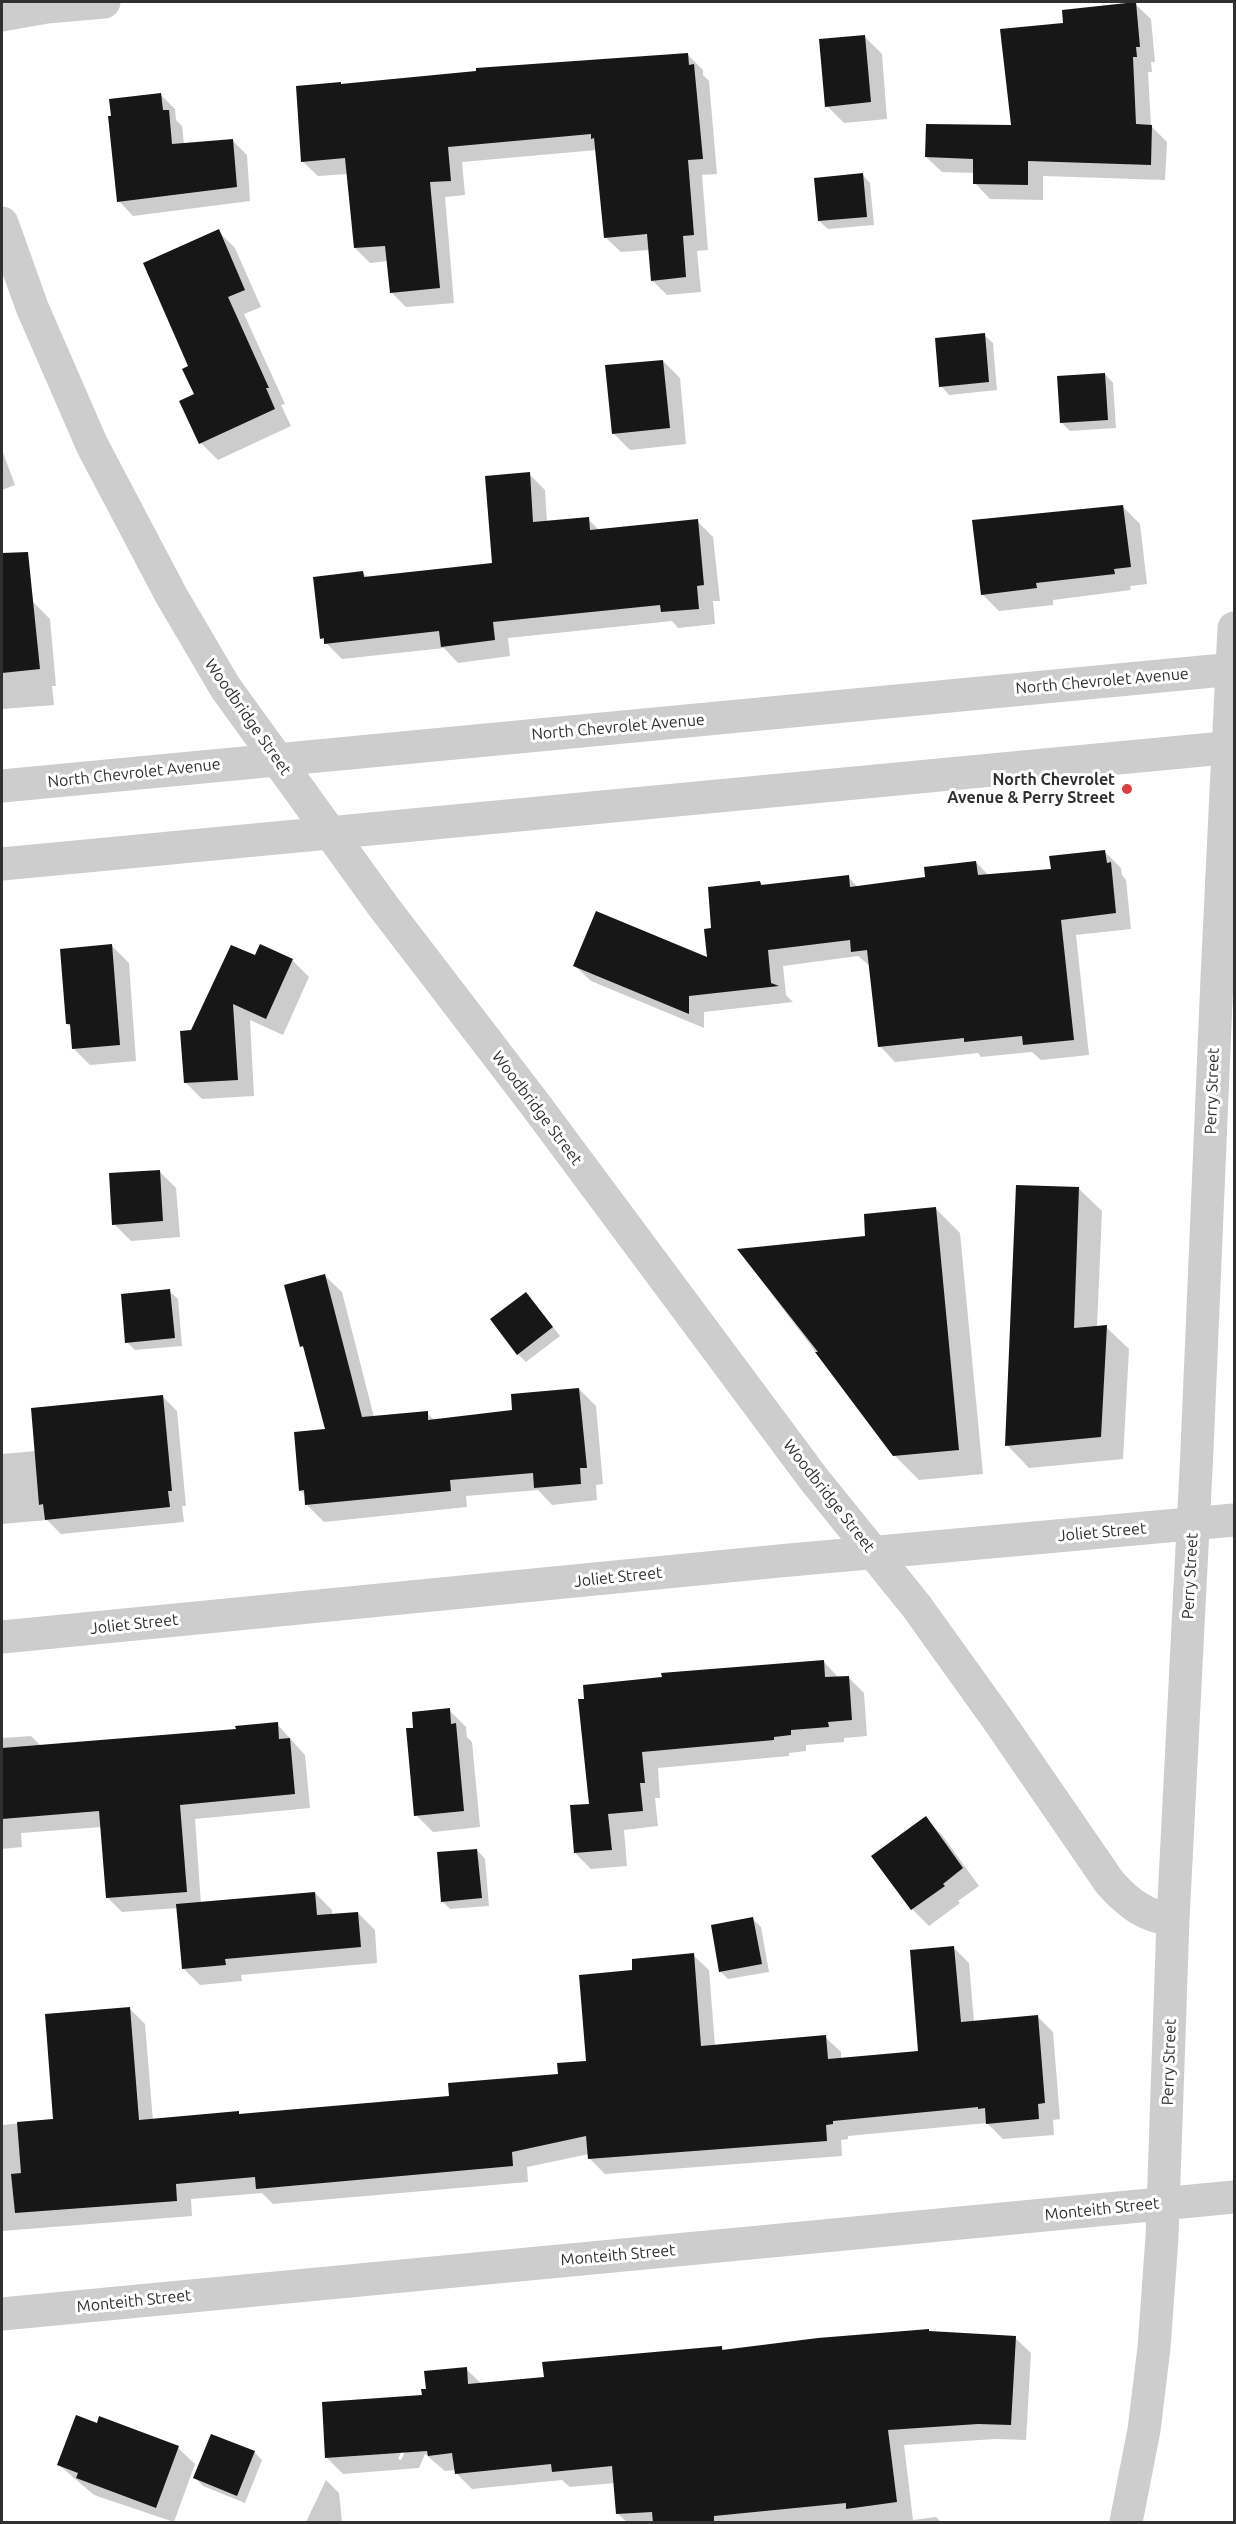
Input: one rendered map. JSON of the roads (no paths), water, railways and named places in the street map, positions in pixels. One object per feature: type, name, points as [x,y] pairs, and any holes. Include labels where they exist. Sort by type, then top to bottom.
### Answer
[{"type":"street","points":[[2,15],[47,7],[104,2]]},
{"type":"street","name":"Woodbridge Street","points":[[2,223],[32,307],[70,399],[125,508],[204,652],[276,759],[813,1478],[873,1552],[998,1720],[1110,1883],[1126,1901],[1143,1912],[1173,1920]]},
{"type":"street","name":"Perry Street","points":[[1126,2523],[1144,2430],[1153,2360],[1163,2203],[1173,1920],[1193,1523],[1224,1067],[1234,628]]},
{"type":"street","name":"North Chevrolet Avenue","points":[[2,786],[1233,669]]},
{"type":"street","points":[[2,864],[1231,748]]},
{"type":"street","name":"Joliet Street","points":[[2,1637],[873,1552],[1234,1520]]},
{"type":"street","name":"Monteith Street","points":[[2,2313],[1234,2197]]},
{"type":"place","name":"North Chevrolet Avenue & Perry Street","points":[[1127,789]]}]
